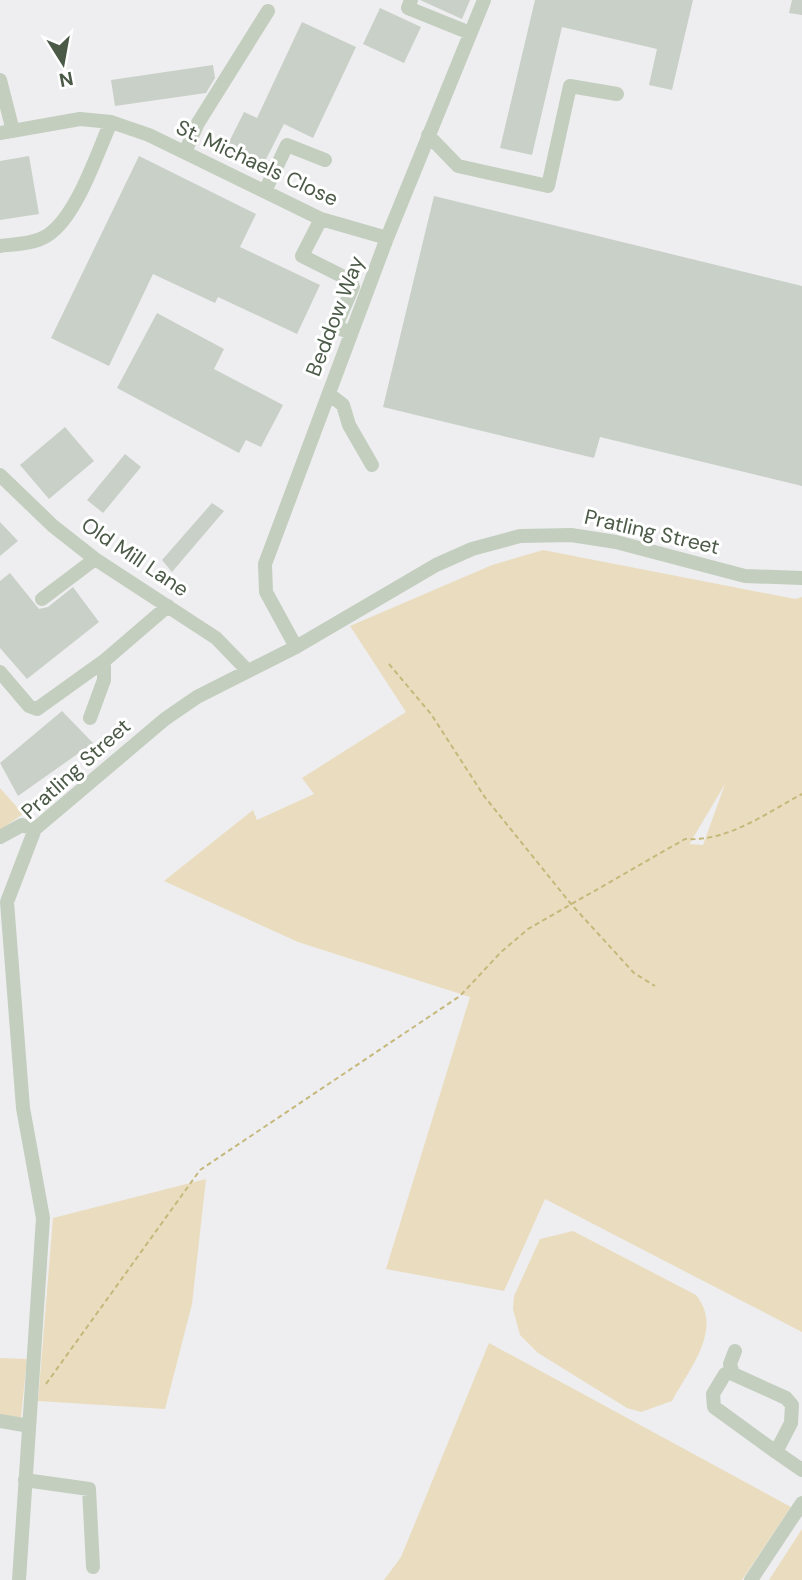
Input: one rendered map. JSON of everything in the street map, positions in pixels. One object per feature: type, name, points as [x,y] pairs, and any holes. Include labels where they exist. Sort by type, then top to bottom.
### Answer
[{"type":"street","points":[[411,0],[408,8],[470,33]]},
{"type":"street","name":"Beddow Way","points":[[296,647],[266,592],[264,564],[387,238],[484,0]]},
{"type":"street","points":[[185,152],[198,122],[268,11]]},
{"type":"street","points":[[0,80],[6,132]]},
{"type":"street","points":[[428,135],[457,166],[548,186],[570,86],[617,94]]},
{"type":"street","name":"St. Michaels Close","points":[[6,132],[80,119],[111,122],[185,152],[321,219],[387,238]]},
{"type":"street","points":[[0,246],[47,236],[63,219],[77,196],[111,122]]},
{"type":"street","points":[[265,191],[287,145],[325,160]]},
{"type":"street","points":[[321,219],[302,256],[350,280],[352,287],[338,321],[339,328],[351,333]]},
{"type":"street","points":[[329,394],[343,405],[349,425],[372,465]]},
{"type":"street","name":"Old Mill Lane","points":[[0,475],[53,526],[94,559],[216,638],[248,671]]},
{"type":"street","name":"Pratling Street","points":[[19,1580],[43,1218],[23,1108],[7,902],[35,829],[165,719],[197,697],[296,647],[445,561],[472,549],[520,537],[593,537],[745,576],[802,578]]},
{"type":"street","points":[[41,599],[94,559]]},
{"type":"street","points":[[0,672],[29,706],[37,709],[104,660],[168,606]]},
{"type":"street","points":[[90,718],[104,680],[104,660]]},
{"type":"street","points":[[0,837],[22,825],[35,829]]},
{"type":"street","points":[[735,1351],[730,1364],[733,1374],[786,1398],[792,1405],[791,1423],[775,1452]]},
{"type":"street","points":[[725,1374],[713,1394],[714,1407],[802,1471]]},
{"type":"street","points":[[0,1421],[29,1426]]},
{"type":"street","points":[[25,1480],[89,1489],[93,1567]]},
{"type":"street","points":[[751,1580],[802,1503]]},
{"type":"path","points":[[389,664],[431,714],[484,796],[571,904],[634,973],[655,986]]},
{"type":"path","points":[[46,1385],[200,1170],[460,996],[501,952],[528,929],[685,839],[705,841],[725,835],[802,794]]},
{"type":"shaded area","points":[[543,550],[795,599],[802,597],[802,1332],[545,1199],[504,1291],[386,1269],[470,997],[298,942],[164,881],[253,810],[257,820],[314,794],[302,778],[406,712],[350,626],[492,565]],"holes":[[[725,784],[703,845],[690,843]]]},
{"type":"shaded area","points":[[0,788],[23,814],[0,830]]},
{"type":"shaded area","points":[[206,1179],[192,1304],[165,1409],[38,1401],[53,1218]]},
{"type":"shaded area","points":[[573,1231],[696,1295],[704,1308],[705,1335],[701,1349],[672,1401],[641,1412],[627,1408],[538,1353],[520,1335],[513,1309],[514,1296],[540,1239]]},
{"type":"shaded area","points":[[489,1343],[791,1507],[742,1580],[384,1580],[401,1557]]},
{"type":"shaded area","points":[[0,1358],[27,1359],[20,1427],[0,1425]]},
{"type":"shaded area","points":[[802,1529],[802,1580],[769,1580]]},
{"type":"building","points":[[420,0],[470,0],[462,19]]},
{"type":"building","points":[[535,0],[693,0],[672,90],[649,85],[657,49],[562,27],[532,155],[500,148]]},
{"type":"building","points":[[792,0],[802,0],[802,15],[789,13]]},
{"type":"building","points":[[380,8],[421,27],[404,63],[363,44]]},
{"type":"building","points":[[302,22],[356,47],[313,138],[284,124],[261,169],[225,150],[244,112],[257,118]]},
{"type":"building","points":[[213,65],[215,78],[206,93],[115,106],[111,80]]},
{"type":"building","points":[[29,156],[39,214],[0,220],[0,161]]},
{"type":"building","points":[[139,156],[256,214],[240,247],[320,285],[297,334],[218,297],[215,303],[153,274],[109,366],[51,338]]},
{"type":"building","points":[[434,196],[802,286],[802,486],[600,437],[594,458],[383,407]]},
{"type":"building","points":[[157,313],[224,349],[214,369],[283,405],[261,447],[246,440],[239,453],[117,388]]},
{"type":"building","points":[[65,427],[94,461],[49,499],[20,465]]},
{"type":"building","points":[[125,454],[141,467],[103,513],[87,500]]},
{"type":"building","points":[[212,503],[224,511],[172,572],[162,560]]},
{"type":"building","points":[[0,522],[18,541],[0,556]]},
{"type":"building","points":[[10,573],[39,609],[48,607],[73,587],[99,622],[27,679],[0,648],[0,581]]},
{"type":"building","points":[[62,711],[93,743],[18,796],[0,763]]}]
